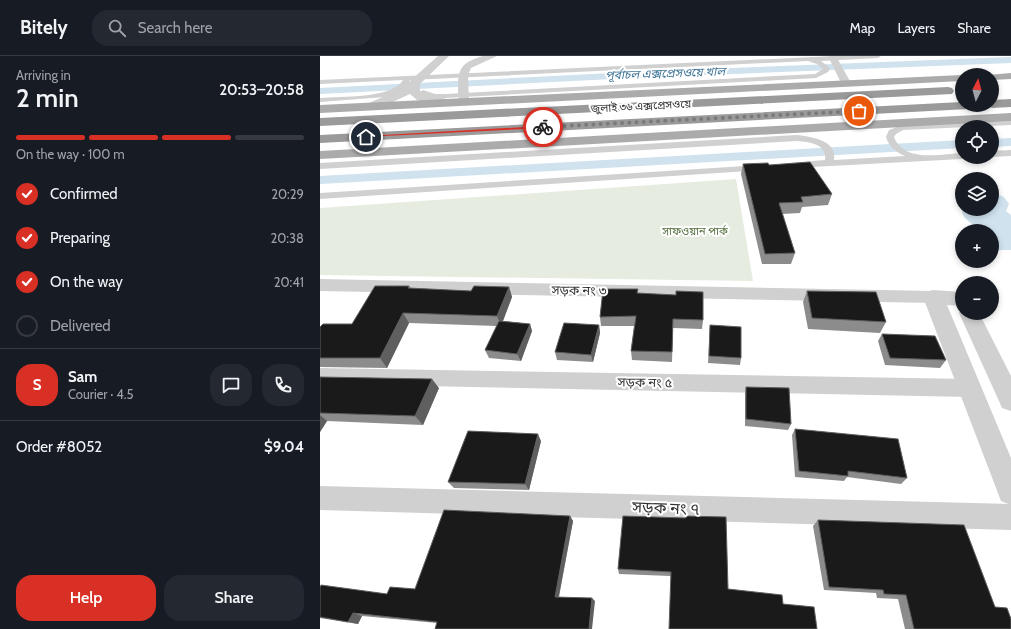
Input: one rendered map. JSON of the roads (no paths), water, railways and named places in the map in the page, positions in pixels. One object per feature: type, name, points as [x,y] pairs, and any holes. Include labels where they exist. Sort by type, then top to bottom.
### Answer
[{"type":"highway","name":"জুলাই ৩৬ এক্সপ্রেসওয়ে","points":[[320,122],[955,90]]},
{"type":"highway","points":[[999,104],[1011,103]]},
{"type":"highway","name":"জুলাই ৩৬ এক্সপ্রেসওয়ে","points":[[320,139],[955,106]]},
{"type":"main road","points":[[999,77],[1011,76]]},
{"type":"main road","points":[[320,109],[373,101],[443,102],[464,97],[655,92],[844,78],[955,78]]},
{"type":"main road","points":[[345,121],[421,111],[612,100],[655,92]]},
{"type":"main road","points":[[320,155],[1011,117]]},
{"type":"main road","points":[[348,153],[389,147],[527,136],[624,123]]},
{"type":"street","points":[[320,100],[373,101],[393,99],[418,86],[444,56]]},
{"type":"street","points":[[464,97],[462,75],[466,66],[493,56]]},
{"type":"street","points":[[373,101],[402,88],[418,86],[800,59],[833,59],[878,56]]},
{"type":"street","points":[[320,82],[418,86],[434,96],[446,96],[803,76],[824,74],[827,68],[824,64],[815,60],[800,59]]},
{"type":"street","points":[[833,59],[844,78]]},
{"type":"street","points":[[418,86],[443,102]]},
{"type":"street","points":[[915,158],[898,150],[891,143],[890,137],[892,132],[902,128],[1011,123]]},
{"type":"street","points":[[320,166],[797,138],[820,142],[828,148],[831,156],[829,163]]},
{"type":"street","points":[[999,154],[1011,153]]},
{"type":"street","points":[[320,196],[778,166],[955,156]]},
{"type":"street","name":"সড়ক নং ৩","points":[[320,285],[933,297]]},
{"type":"street","points":[[955,299],[933,297],[1011,491]]},
{"type":"street","points":[[970,388],[1008,388],[973,320]]},
{"type":"street","name":"সড়ক নং ৫","points":[[320,376],[970,388]]},
{"type":"street","name":"সড়ক নং ৭","points":[[320,498],[1011,517]]},
{"type":"water","points":[[999,195],[1004,197],[1009,204],[1006,211],[1011,215],[1011,250],[999,250],[999,224],[972,224],[964,216],[999,216]]},
{"type":"waterway","name":"পূর্বাচল এক্সপ্রেসওয়ে খাল","points":[[320,91],[632,75],[1011,60]]},
{"type":"waterway","name":"পূর্বাচল এক্সপ্রেসওয়ে খাল","points":[[999,143],[1011,142]]},
{"type":"waterway","name":"পূর্বাচল এক্সপ্রেসওয়ে খাল","points":[[320,180],[545,166],[955,144]]},
{"type":"park label","name":"সাফওয়ান পার্ক","points":[[695,231]]}]
